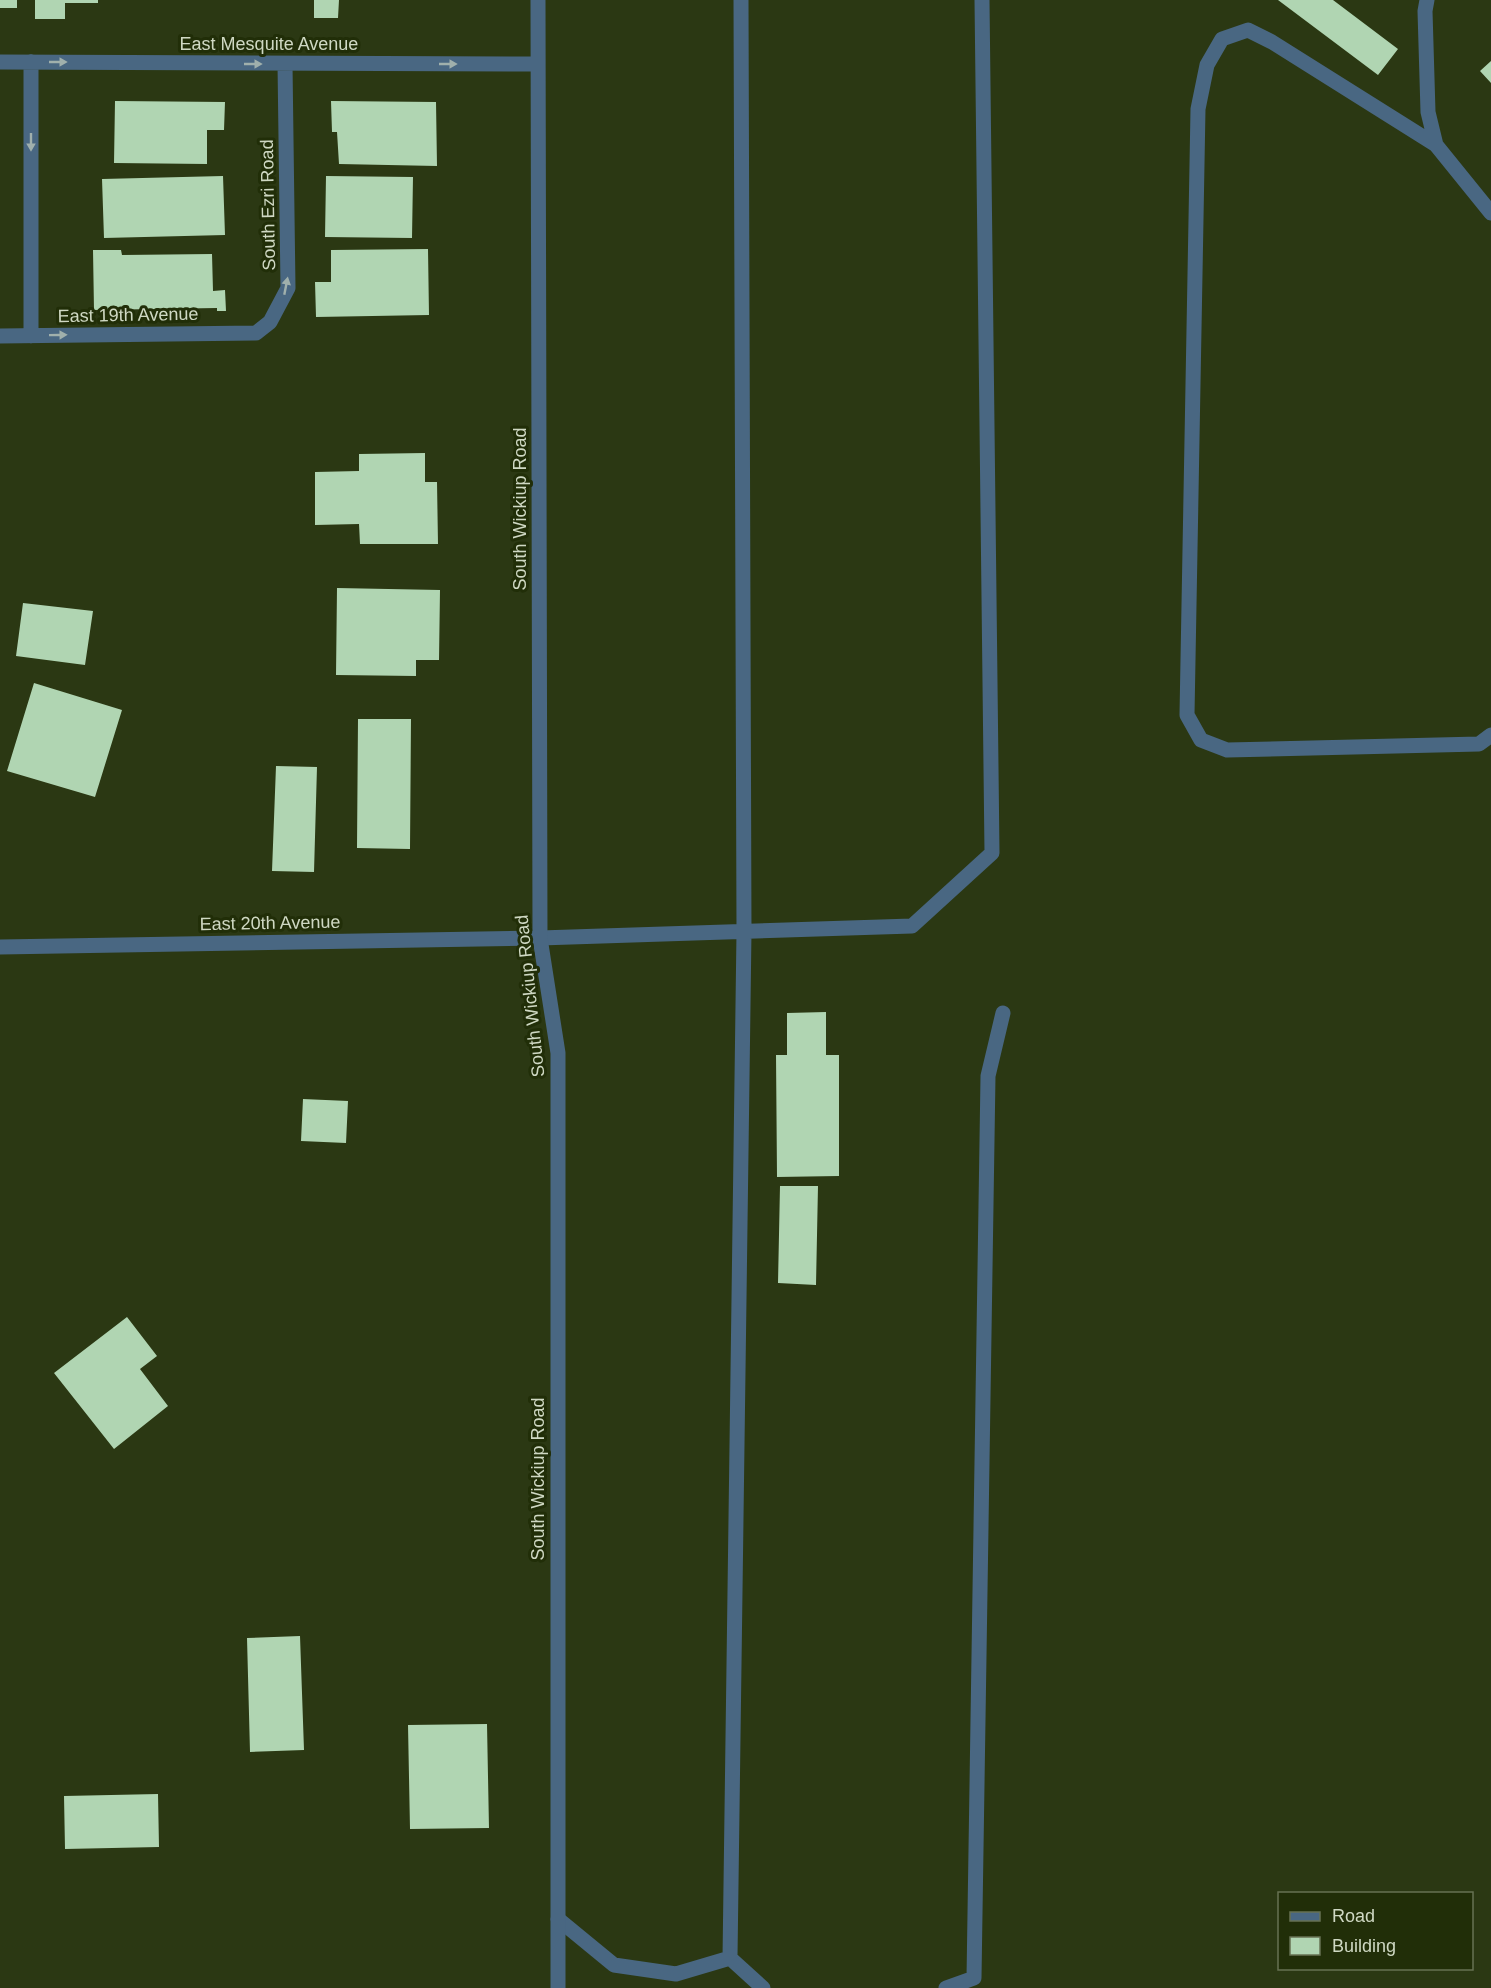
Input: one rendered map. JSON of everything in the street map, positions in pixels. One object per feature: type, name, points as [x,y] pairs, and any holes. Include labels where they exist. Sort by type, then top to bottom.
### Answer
[{"type":"street","name":"South Wickiup Road","points":[[538,0],[540,938],[558,1053],[558,1988]]},
{"type":"street","points":[[741,0],[744,932],[730,1958],[763,1988]]},
{"type":"street","name":"East 20th Avenue","points":[[0,947],[540,938],[912,926],[992,853],[982,0]]},
{"type":"street","points":[[1427,0],[1425,11],[1428,112],[1436,146]]},
{"type":"street","points":[[1491,213],[1436,146],[1272,42],[1248,30],[1222,39],[1207,65],[1198,109],[1187,715],[1201,740],[1227,750],[1479,744],[1491,735]]},
{"type":"street","name":"East Mesquite Avenue","points":[[0,62],[538,64]]},
{"type":"street","points":[[31,62],[31,336]]},
{"type":"street","name":"South Ezri Road","points":[[255,333],[270,322],[288,288],[285,64]]},
{"type":"street","name":"East 19th Avenue","points":[[0,336],[255,333]]},
{"type":"street","points":[[946,1988],[974,1978],[988,1076],[1004,1013]]},
{"type":"street","points":[[558,1919],[614,1965],[676,1974],[730,1958]]},
{"type":"building","points":[[0,0],[17,0],[17,8],[0,8]]},
{"type":"building","points":[[35,0],[98,0],[98,3],[65,3],[65,19],[35,19]]},
{"type":"building","points":[[314,0],[339,0],[338,18],[314,18]]},
{"type":"building","points":[[1278,0],[1333,0],[1398,49],[1378,75]]},
{"type":"building","points":[[1491,61],[1491,83],[1480,71]]},
{"type":"building","points":[[115,101],[225,102],[224,130],[207,130],[207,164],[114,163]]},
{"type":"building","points":[[331,101],[436,102],[437,166],[339,164],[337,132],[332,132]]},
{"type":"building","points":[[223,176],[225,235],[104,238],[102,179]]},
{"type":"building","points":[[326,176],[413,177],[412,238],[325,237]]},
{"type":"building","points":[[428,249],[429,315],[316,317],[315,282],[331,282],[331,250]]},
{"type":"building","points":[[93,250],[121,250],[122,255],[212,254],[213,291],[225,290],[226,311],[217,311],[217,308],[94,310]]},
{"type":"building","points":[[425,453],[425,482],[437,482],[438,544],[360,544],[359,524],[315,525],[315,472],[359,471],[359,454]]},
{"type":"building","points":[[337,588],[440,590],[439,660],[416,660],[416,676],[336,675]]},
{"type":"building","points":[[23,603],[93,611],[85,665],[16,656]]},
{"type":"building","points":[[34,683],[122,710],[95,797],[7,771]]},
{"type":"building","points":[[358,719],[411,719],[410,849],[357,848]]},
{"type":"building","points":[[276,766],[317,767],[314,872],[272,871]]},
{"type":"building","points":[[826,1012],[826,1055],[839,1055],[839,1176],[777,1177],[776,1055],[787,1055],[787,1013]]},
{"type":"building","points":[[303,1099],[348,1101],[346,1143],[301,1141]]},
{"type":"building","points":[[780,1186],[818,1186],[816,1285],[778,1283]]},
{"type":"building","points":[[127,1317],[157,1356],[140,1369],[168,1406],[114,1449],[54,1373]]},
{"type":"building","points":[[300,1636],[304,1750],[250,1752],[247,1638]]},
{"type":"building","points":[[487,1724],[489,1828],[410,1829],[408,1725]]},
{"type":"building","points":[[158,1794],[159,1847],[65,1849],[64,1796]]}]
